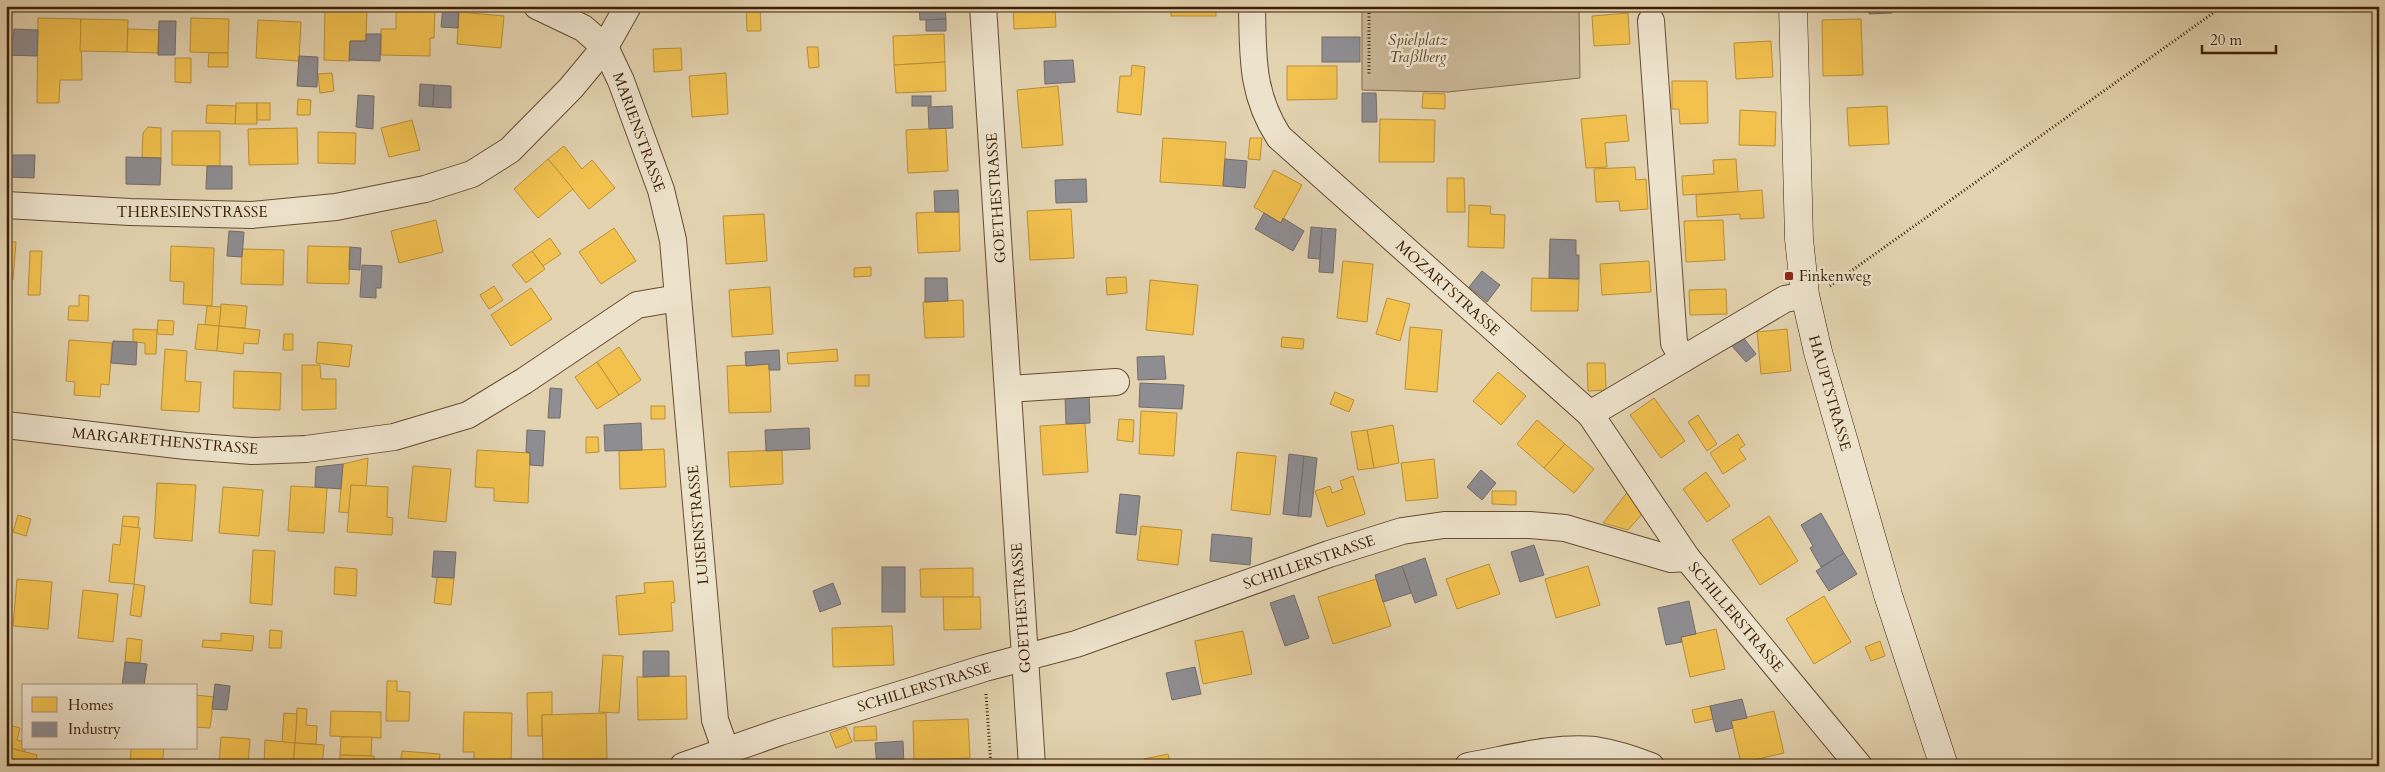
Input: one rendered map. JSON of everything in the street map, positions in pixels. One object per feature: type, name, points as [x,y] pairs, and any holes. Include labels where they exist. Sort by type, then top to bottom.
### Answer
[{"type":"street","name":"MARIENSTRASSE","points":[[537,6],[583,28],[605,47],[621,81],[661,190],[673,240],[678,298]]},
{"type":"street","name":"THERESIENSTRASSE","points":[[6,205],[130,212],[252,215],[336,207],[425,189],[472,174],[510,150],[571,88],[605,47],[628,6]]},
{"type":"street","name":"GOETHESTRASSE","points":[[983,6],[1032,766]]},
{"type":"street","name":"MOZARTSTRASSE","points":[[1252,6],[1253,49],[1257,88],[1266,116],[1279,137],[1590,414],[1687,558]]},
{"type":"street","name":"HAUPTSTRASSE","points":[[1792,6],[1799,239],[1804,294],[1818,352],[1888,595],[1944,766]]},
{"type":"street","points":[[1651,21],[1674,343],[1684,359]]},
{"type":"street","points":[[1590,414],[1786,299],[1804,294]]},
{"type":"street","name":"MARGARETHENSTRASSE","points":[[6,425],[186,446],[252,451],[306,449],[394,437],[468,415],[524,381],[636,305],[678,298]]},
{"type":"street","name":"LUISENSTRASSE","points":[[678,298],[715,720],[726,751]]},
{"type":"street","points":[[1008,390],[1116,382]]},
{"type":"street","name":"SCHILLERSTRASSE","points":[[683,766],[780,732],[985,668],[1076,644],[1329,554],[1402,531],[1444,525],[1530,524],[1565,528],[1671,559],[1687,558],[1859,766]]},
{"type":"street","points":[[1468,766],[1559,751],[1594,750],[1627,757],[1651,766]]},
{"type":"path","points":[[1369,6],[1369,74]]},
{"type":"path","points":[[1804,294],[1820,294],[2223,6]]},
{"type":"path","points":[[985,668],[991,766]]},
{"type":"green space","name":"Spielplatz Traßlberg","points":[[1362,6],[1579,6],[1580,78],[1448,92],[1362,90]]},
{"type":"building: Homes","points":[[325,6],[367,8],[366,41],[350,41],[350,61],[324,60]]},
{"type":"building: Homes","points":[[396,6],[435,6],[434,38],[430,38],[430,56],[381,55],[381,29],[396,29]]},
{"type":"building: Homes","points":[[746,6],[760,6],[761,31],[747,31]]},
{"type":"building: Homes","points":[[1013,6],[1055,6],[1056,27],[1014,29]]},
{"type":"building: Homes","points":[[1171,6],[1216,6],[1216,16],[1171,16]]},
{"type":"building: Homes","points":[[1302,6],[1344,6],[1344,9],[1302,10]]},
{"type":"building: Homes","points":[[1582,6],[1603,6],[1603,10],[1582,11]]},
{"type":"building: Homes","points":[[459,12],[504,16],[501,48],[457,44]]},
{"type":"building: Homes","points":[[1628,13],[1630,44],[1594,46],[1592,16]]},
{"type":"building: Homes","points":[[38,18],[81,19],[82,80],[60,80],[59,103],[37,103]]},
{"type":"building: Homes","points":[[191,18],[229,19],[228,53],[190,52]]},
{"type":"building: Homes","points":[[81,19],[128,20],[127,52],[80,51]]},
{"type":"building: Homes","points":[[1861,19],[1863,75],[1823,76],[1822,20]]},
{"type":"building: Homes","points":[[258,20],[301,22],[299,61],[256,58]]},
{"type":"building: Homes","points":[[128,29],[159,30],[158,53],[127,52]]},
{"type":"building: Homes","points":[[944,34],[945,62],[894,65],[893,36]]},
{"type":"building: Homes","points":[[1771,41],[1773,77],[1736,79],[1734,43]]},
{"type":"building: Homes","points":[[807,47],[818,47],[819,67],[809,68]]},
{"type":"building: Homes","points":[[681,48],[682,70],[654,72],[653,49]]},
{"type":"building: Homes","points":[[209,53],[228,53],[228,67],[208,67]]},
{"type":"building: Homes","points":[[175,58],[191,58],[191,83],[175,82]]},
{"type":"building: Homes","points":[[945,62],[946,91],[896,93],[894,65]]},
{"type":"building: Homes","points":[[1132,65],[1145,67],[1141,115],[1117,112],[1120,76],[1131,76]]},
{"type":"building: Homes","points":[[1287,66],[1337,66],[1337,99],[1287,100]]},
{"type":"building: Homes","points":[[332,73],[334,91],[320,93],[318,74]]},
{"type":"building: Homes","points":[[726,73],[728,114],[692,117],[689,76]]},
{"type":"building: Homes","points":[[1672,81],[1707,81],[1708,123],[1680,124],[1679,109],[1672,109]]},
{"type":"building: Homes","points":[[1058,86],[1063,145],[1022,148],[1017,90]]},
{"type":"building: Homes","points":[[1423,93],[1445,94],[1445,109],[1422,108]]},
{"type":"building: Homes","points":[[298,99],[311,100],[310,115],[297,115]]},
{"type":"building: Homes","points":[[236,103],[257,103],[257,124],[235,124]]},
{"type":"building: Homes","points":[[257,103],[270,103],[270,120],[257,120]]},
{"type":"building: Homes","points":[[207,105],[236,106],[235,124],[206,123]]},
{"type":"building: Homes","points":[[1887,106],[1889,144],[1849,146],[1847,108]]},
{"type":"building: Homes","points":[[1740,110],[1776,112],[1775,146],[1739,145]]},
{"type":"building: Homes","points":[[1626,115],[1629,141],[1605,143],[1607,167],[1586,168],[1581,119]]},
{"type":"building: Homes","points":[[1380,119],[1435,120],[1434,162],[1379,162]]},
{"type":"building: Homes","points":[[412,120],[420,150],[389,157],[381,128]]},
{"type":"building: Homes","points":[[148,127],[161,128],[161,158],[142,158],[143,133]]},
{"type":"building: Homes","points":[[297,128],[298,164],[249,165],[248,129]]},
{"type":"building: Homes","points":[[946,128],[948,171],[908,173],[906,130]]},
{"type":"building: Homes","points":[[172,131],[220,131],[220,166],[172,165]]},
{"type":"building: Homes","points":[[318,132],[356,133],[355,164],[318,163]]},
{"type":"building: Homes","points":[[1163,138],[1226,142],[1223,186],[1160,182]]},
{"type":"building: Homes","points":[[1250,138],[1262,138],[1260,160],[1248,159]]},
{"type":"building: Homes","points":[[564,146],[582,169],[592,160],[615,188],[589,209],[548,159]]},
{"type":"building: Homes","points":[[548,159],[573,189],[538,218],[514,189]]},
{"type":"building: Homes","points":[[1736,159],[1738,192],[1683,195],[1682,176],[1714,174],[1713,160]]},
{"type":"building: Homes","points":[[1635,167],[1636,180],[1646,179],[1648,209],[1620,211],[1619,201],[1596,202],[1594,169]]},
{"type":"building: Homes","points":[[1274,170],[1302,185],[1281,223],[1254,207]]},
{"type":"building: Homes","points":[[1447,178],[1464,178],[1465,212],[1447,212]]},
{"type":"building: Homes","points":[[1762,190],[1764,218],[1740,219],[1740,214],[1697,217],[1696,195]]},
{"type":"building: Homes","points":[[1469,205],[1491,206],[1490,214],[1505,215],[1504,248],[1468,247]]},
{"type":"building: Homes","points":[[1071,209],[1074,258],[1030,260],[1027,211]]},
{"type":"building: Homes","points":[[959,212],[960,251],[918,253],[916,213]]},
{"type":"building: Homes","points":[[764,214],[767,261],[726,264],[723,216]]},
{"type":"building: Homes","points":[[436,220],[443,252],[399,263],[391,231]]},
{"type":"building: Homes","points":[[1723,220],[1725,260],[1686,262],[1684,221]]},
{"type":"building: Homes","points":[[614,228],[636,261],[601,284],[579,252]]},
{"type":"building: Homes","points":[[550,238],[561,254],[543,266],[532,251]]},
{"type":"building: Homes","points":[[6,241],[16,242],[13,280],[6,279]]},
{"type":"building: Homes","points":[[171,246],[214,248],[212,306],[183,304],[184,282],[170,281]]},
{"type":"building: Homes","points":[[308,246],[350,247],[349,284],[307,283]]},
{"type":"building: Homes","points":[[242,249],[284,250],[283,285],[241,284]]},
{"type":"building: Homes","points":[[30,251],[42,251],[40,295],[28,295]]},
{"type":"building: Homes","points":[[532,251],[545,269],[526,283],[512,265]]},
{"type":"building: Homes","points":[[1343,261],[1373,264],[1367,322],[1337,318]]},
{"type":"building: Homes","points":[[1649,261],[1651,292],[1602,295],[1600,264]]},
{"type":"building: Homes","points":[[871,267],[871,276],[854,277],[854,268]]},
{"type":"building: Homes","points":[[1126,277],[1127,293],[1107,295],[1106,278]]},
{"type":"building: Homes","points":[[1532,278],[1579,279],[1578,311],[1531,311]]},
{"type":"building: Homes","points":[[1150,280],[1198,285],[1193,335],[1146,330]]},
{"type":"building: Homes","points":[[494,286],[503,300],[489,309],[480,295]]},
{"type":"building: Homes","points":[[770,287],[773,334],[732,337],[729,290]]},
{"type":"building: Homes","points":[[531,288],[552,319],[511,346],[491,315]]},
{"type":"building: Homes","points":[[1726,289],[1727,314],[1690,315],[1689,290]]},
{"type":"building: Homes","points":[[79,295],[89,296],[88,321],[68,320],[69,306],[79,306]]},
{"type":"building: Homes","points":[[1387,298],[1410,304],[1400,341],[1376,334]]},
{"type":"building: Homes","points":[[963,300],[964,337],[925,338],[923,302]]},
{"type":"building: Homes","points":[[221,304],[247,306],[245,328],[219,326]]},
{"type":"building: Homes","points":[[207,306],[221,307],[219,326],[205,325]]},
{"type":"building: Homes","points":[[158,320],[174,321],[173,335],[157,334]]},
{"type":"building: Homes","points":[[198,324],[219,326],[217,351],[195,349]]},
{"type":"building: Homes","points":[[219,326],[260,330],[258,344],[244,343],[243,354],[217,351]]},
{"type":"building: Homes","points":[[1410,327],[1442,330],[1437,392],[1405,389]]},
{"type":"building: Homes","points":[[133,329],[157,330],[156,354],[145,354],[145,343],[133,342]]},
{"type":"building: Homes","points":[[1787,329],[1791,371],[1761,374],[1757,332]]},
{"type":"building: Homes","points":[[284,334],[293,334],[293,350],[283,350]]},
{"type":"building: Homes","points":[[1282,337],[1304,339],[1303,349],[1281,347]]},
{"type":"building: Homes","points":[[69,340],[112,343],[109,385],[101,384],[100,397],[74,395],[75,382],[66,381]]},
{"type":"building: Homes","points":[[318,342],[352,345],[349,367],[316,363]]},
{"type":"building: Homes","points":[[619,347],[641,380],[619,395],[597,362]]},
{"type":"building: Homes","points":[[165,349],[187,351],[185,381],[201,382],[199,412],[161,410]]},
{"type":"building: Homes","points":[[837,349],[838,361],[788,364],[787,353]]},
{"type":"building: Homes","points":[[597,362],[619,395],[597,409],[575,377]]},
{"type":"building: Homes","points":[[1587,363],[1605,363],[1606,390],[1588,391]]},
{"type":"building: Homes","points":[[769,364],[771,412],[729,413],[727,366]]},
{"type":"building: Homes","points":[[302,365],[320,365],[321,379],[336,379],[336,409],[302,410]]},
{"type":"building: Homes","points":[[234,371],[281,373],[280,410],[233,408]]},
{"type":"building: Homes","points":[[1498,372],[1526,396],[1501,425],[1473,401]]},
{"type":"building: Homes","points":[[855,375],[869,375],[869,386],[855,386]]},
{"type":"building: Homes","points":[[1335,392],[1354,400],[1349,412],[1330,404]]},
{"type":"building: Homes","points":[[1654,398],[1685,441],[1661,458],[1630,415]]},
{"type":"building: Homes","points":[[651,406],[665,406],[665,419],[651,419]]},
{"type":"building: Homes","points":[[1141,411],[1177,413],[1174,456],[1139,454]]},
{"type":"building: Homes","points":[[1698,415],[1717,444],[1707,451],[1688,422]]},
{"type":"building: Homes","points":[[1119,419],[1134,420],[1133,442],[1117,440]]},
{"type":"building: Homes","points":[[1537,420],[1565,444],[1544,468],[1517,444]]},
{"type":"building: Homes","points":[[1085,423],[1088,472],[1043,475],[1040,426]]},
{"type":"building: Homes","points":[[1393,425],[1399,463],[1374,468],[1367,430]]},
{"type":"building: Homes","points":[[1367,430],[1374,468],[1358,470],[1351,432]]},
{"type":"building: Homes","points":[[1738,434],[1745,445],[1739,449],[1746,459],[1723,474],[1710,453]]},
{"type":"building: Homes","points":[[586,437],[598,437],[599,452],[586,453]]},
{"type":"building: Homes","points":[[1565,444],[1594,469],[1574,493],[1544,468]]},
{"type":"building: Homes","points":[[664,449],[666,487],[620,489],[619,451]]},
{"type":"building: Homes","points":[[477,450],[530,453],[528,503],[494,501],[494,488],[475,487]]},
{"type":"building: Homes","points":[[782,450],[783,484],[730,487],[728,452]]},
{"type":"building: Homes","points":[[1237,452],[1276,456],[1270,515],[1231,510]]},
{"type":"building: Homes","points":[[368,458],[366,487],[351,485],[349,513],[339,512],[343,464]]},
{"type":"building: Homes","points":[[1434,459],[1438,498],[1406,501],[1401,463]]},
{"type":"building: Homes","points":[[413,466],[451,469],[446,522],[408,518]]},
{"type":"building: Homes","points":[[1706,472],[1730,506],[1707,522],[1683,489]]},
{"type":"building: Homes","points":[[1353,476],[1365,514],[1327,527],[1315,491],[1330,486],[1332,493],[1343,489],[1340,481]]},
{"type":"building: Homes","points":[[157,483],[196,485],[192,541],[154,538]]},
{"type":"building: Homes","points":[[351,485],[388,487],[387,517],[393,518],[392,535],[347,532]]},
{"type":"building: Homes","points":[[291,486],[327,488],[324,533],[288,531]]},
{"type":"building: Homes","points":[[223,487],[263,490],[259,536],[219,533]]},
{"type":"building: Homes","points":[[1629,490],[1643,513],[1628,530],[1603,523]]},
{"type":"building: Homes","points":[[1492,491],[1516,491],[1516,505],[1492,504]]},
{"type":"building: Homes","points":[[18,515],[31,519],[26,536],[13,532]]},
{"type":"building: Homes","points":[[123,516],[139,517],[138,528],[122,526]]},
{"type":"building: Homes","points":[[1769,516],[1798,561],[1760,585],[1732,540]]},
{"type":"building: Homes","points":[[122,526],[140,528],[134,584],[109,582],[113,544],[120,545]]},
{"type":"building: Homes","points":[[1141,526],[1182,530],[1178,565],[1137,560]]},
{"type":"building: Homes","points":[[253,550],[275,551],[272,605],[250,603]]},
{"type":"building: Homes","points":[[1489,564],[1500,594],[1457,609],[1446,579]]},
{"type":"building: Homes","points":[[1588,566],[1600,605],[1556,618],[1545,579]]},
{"type":"building: Homes","points":[[335,567],[357,569],[356,596],[334,594]]},
{"type":"building: Homes","points":[[973,568],[973,597],[921,597],[920,569]]},
{"type":"building: Homes","points":[[437,577],[454,578],[451,605],[434,603]]},
{"type":"building: Homes","points":[[17,579],[52,582],[48,629],[13,626]]},
{"type":"building: Homes","points":[[1376,579],[1391,626],[1333,644],[1318,597]]},
{"type":"building: Homes","points":[[673,581],[675,602],[671,603],[673,631],[619,635],[616,596],[645,593],[644,583]]},
{"type":"building: Homes","points":[[134,584],[145,586],[141,617],[130,615]]},
{"type":"building: Homes","points":[[83,590],[118,594],[113,642],[78,638]]},
{"type":"building: Homes","points":[[1824,596],[1851,642],[1814,664],[1786,619]]},
{"type":"building: Homes","points":[[943,597],[980,597],[981,629],[944,630]]},
{"type":"building: Homes","points":[[892,626],[894,665],[833,667],[832,628]]},
{"type":"building: Homes","points":[[1716,629],[1725,669],[1690,677],[1681,637]]},
{"type":"building: Homes","points":[[270,630],[282,631],[281,648],[269,648]]},
{"type":"building: Homes","points":[[1243,631],[1252,674],[1203,684],[1195,641]]},
{"type":"building: Homes","points":[[221,633],[254,636],[252,651],[202,647],[203,640],[221,641]]},
{"type":"building: Homes","points":[[127,638],[142,640],[140,663],[125,662]]},
{"type":"building: Homes","points":[[1880,641],[1885,656],[1871,661],[1865,647]]},
{"type":"building: Homes","points":[[603,655],[623,656],[619,713],[599,712]]},
{"type":"building: Homes","points":[[686,676],[687,719],[638,720],[637,677]]},
{"type":"building: Homes","points":[[387,681],[397,681],[397,691],[410,692],[409,721],[386,721]]},
{"type":"building: Homes","points":[[552,692],[552,715],[542,715],[542,736],[528,736],[527,693]]},
{"type":"building: Homes","points":[[198,695],[214,697],[210,728],[198,727]]},
{"type":"building: Homes","points":[[1710,706],[1713,719],[1695,723],[1692,710]]},
{"type":"building: Homes","points":[[297,708],[307,709],[306,725],[317,726],[316,744],[295,743]]},
{"type":"building: Homes","points":[[331,711],[381,712],[381,738],[330,736]]},
{"type":"building: Homes","points":[[1774,711],[1784,753],[1741,763],[1731,721]]},
{"type":"building: Homes","points":[[464,712],[512,713],[511,766],[474,766],[474,752],[463,752]]},
{"type":"building: Homes","points":[[284,713],[297,714],[295,743],[282,742]]},
{"type":"building: Homes","points":[[606,713],[607,759],[543,760],[542,715]]},
{"type":"building: Homes","points":[[968,719],[970,758],[914,760],[913,721]]},
{"type":"building: Homes","points":[[6,724],[20,728],[17,740],[22,741],[22,750],[25,750],[25,752],[6,747]]},
{"type":"building: Homes","points":[[876,726],[877,740],[854,741],[854,727]]},
{"type":"building: Homes","points":[[846,727],[852,742],[836,748],[830,733]]},
{"type":"building: Homes","points":[[221,737],[250,739],[248,766],[219,766]]},
{"type":"building: Homes","points":[[341,737],[372,737],[371,756],[340,755]]},
{"type":"building: Homes","points":[[265,740],[295,743],[293,766],[264,766]]},
{"type":"building: Homes","points":[[295,743],[324,745],[322,766],[293,766]]},
{"type":"building: Homes","points":[[6,747],[37,755],[34,766],[6,766]]},
{"type":"building: Homes","points":[[131,750],[164,750],[162,766],[130,764]]},
{"type":"building: Homes","points":[[402,751],[440,754],[439,766],[400,766]]},
{"type":"building: Homes","points":[[1168,754],[1171,766],[1145,766],[1144,759]]},
{"type":"building: Homes","points":[[340,755],[374,756],[374,766],[340,766]]},
{"type":"building: Homes","points":[[753,762],[770,763],[770,766],[752,766]]},
{"type":"building: Homes","points":[[1144,762],[1145,766],[1124,766]]},
{"type":"building: Industry","points":[[443,6],[459,7],[458,28],[441,27]]},
{"type":"building: Industry","points":[[919,6],[945,6],[946,19],[920,20]]},
{"type":"building: Industry","points":[[1868,6],[1892,6],[1892,13],[1869,14]]},
{"type":"building: Industry","points":[[946,19],[946,31],[926,31],[926,20]]},
{"type":"building: Industry","points":[[159,21],[176,21],[175,55],[158,55]]},
{"type":"building: Industry","points":[[14,29],[38,30],[37,56],[6,55],[6,39],[13,39]]},
{"type":"building: Industry","points":[[366,34],[381,34],[380,61],[349,60],[350,41],[366,41]]},
{"type":"building: Industry","points":[[1322,37],[1360,37],[1360,62],[1322,62]]},
{"type":"building: Industry","points":[[299,56],[318,57],[317,87],[297,86]]},
{"type":"building: Industry","points":[[1073,60],[1075,82],[1045,84],[1044,61]]},
{"type":"building: Industry","points":[[420,84],[434,85],[433,107],[419,106]]},
{"type":"building: Industry","points":[[434,85],[451,86],[451,108],[433,107]]},
{"type":"building: Industry","points":[[1362,93],[1376,93],[1377,122],[1362,122]]},
{"type":"building: Industry","points":[[358,95],[374,96],[373,129],[356,127]]},
{"type":"building: Industry","points":[[912,96],[931,96],[931,106],[912,106]]},
{"type":"building: Industry","points":[[952,106],[953,128],[929,129],[928,107]]},
{"type":"building: Industry","points":[[10,155],[35,155],[34,178],[9,177]]},
{"type":"building: Industry","points":[[126,157],[161,158],[160,185],[126,184]]},
{"type":"building: Industry","points":[[1225,159],[1247,161],[1245,188],[1223,186]]},
{"type":"building: Industry","points":[[207,166],[232,166],[232,189],[206,189]]},
{"type":"building: Industry","points":[[1086,179],[1087,202],[1056,203],[1055,180]]},
{"type":"building: Industry","points":[[958,190],[959,212],[935,212],[934,191]]},
{"type":"building: Industry","points":[[1264,213],[1281,223],[1283,218],[1304,231],[1293,251],[1255,229]]},
{"type":"building: Industry","points":[[1311,227],[1322,228],[1320,259],[1308,258]]},
{"type":"building: Industry","points":[[1322,228],[1336,229],[1333,273],[1319,272]]},
{"type":"building: Industry","points":[[229,231],[244,232],[242,257],[227,256]]},
{"type":"building: Industry","points":[[1550,239],[1576,240],[1576,255],[1579,255],[1579,279],[1549,278]]},
{"type":"building: Industry","points":[[350,247],[361,248],[360,270],[349,269]]},
{"type":"building: Industry","points":[[362,265],[382,266],[381,288],[376,288],[376,298],[360,297]]},
{"type":"building: Industry","points":[[1482,271],[1500,285],[1487,302],[1469,287]]},
{"type":"building: Industry","points":[[925,278],[947,278],[948,301],[925,302]]},
{"type":"building: Industry","points":[[1742,336],[1756,354],[1746,362],[1731,345]]},
{"type":"building: Industry","points":[[113,341],[137,342],[136,365],[111,363]]},
{"type":"building: Industry","points":[[779,350],[780,370],[769,370],[769,364],[746,366],[745,352]]},
{"type":"building: Industry","points":[[1164,356],[1166,379],[1138,380],[1137,357]]},
{"type":"building: Industry","points":[[1140,383],[1184,385],[1182,409],[1139,407]]},
{"type":"building: Industry","points":[[550,388],[562,389],[560,418],[548,418]]},
{"type":"building: Industry","points":[[1089,394],[1090,423],[1066,424],[1065,395]]},
{"type":"building: Industry","points":[[641,423],[642,450],[605,451],[604,425]]},
{"type":"building: Industry","points":[[809,428],[810,449],[766,451],[765,430]]},
{"type":"building: Industry","points":[[527,430],[545,431],[543,466],[530,465],[530,453],[526,452]]},
{"type":"building: Industry","points":[[1289,454],[1304,456],[1298,516],[1283,514]]},
{"type":"building: Industry","points":[[1304,456],[1317,458],[1311,517],[1298,516]]},
{"type":"building: Industry","points":[[343,464],[341,489],[315,487],[316,467]]},
{"type":"building: Industry","points":[[1481,470],[1496,483],[1482,500],[1467,487]]},
{"type":"building: Industry","points":[[1120,494],[1140,496],[1136,535],[1116,533]]},
{"type":"building: Industry","points":[[1821,513],[1844,553],[1821,567],[1810,548],[1813,546],[1801,525]]},
{"type":"building: Industry","points":[[1212,534],[1252,538],[1250,565],[1210,561]]},
{"type":"building: Industry","points":[[1534,545],[1544,575],[1520,582],[1511,552]]},
{"type":"building: Industry","points":[[434,551],[456,552],[454,578],[432,577]]},
{"type":"building: Industry","points":[[1844,553],[1857,574],[1829,591],[1816,571]]},
{"type":"building: Industry","points":[[1425,558],[1437,595],[1415,603],[1402,566]]},
{"type":"building: Industry","points":[[1402,566],[1411,593],[1383,602],[1375,575]]},
{"type":"building: Industry","points":[[882,567],[905,567],[905,612],[882,612]]},
{"type":"building: Industry","points":[[833,583],[841,604],[820,612],[813,591]]},
{"type":"building: Industry","points":[[1294,595],[1309,638],[1285,646],[1270,603]]},
{"type":"building: Industry","points":[[1689,601],[1696,634],[1681,637],[1682,642],[1666,645],[1658,608]]},
{"type":"building: Industry","points":[[643,651],[669,651],[669,676],[643,677]]},
{"type":"building: Industry","points":[[125,662],[147,664],[144,684],[122,684]]},
{"type":"building: Industry","points":[[1195,667],[1201,694],[1172,700],[1166,673]]},
{"type":"building: Industry","points":[[215,684],[230,686],[227,710],[212,709]]},
{"type":"building: Industry","points":[[1742,699],[1747,718],[1731,721],[1733,728],[1716,732],[1710,706]]},
{"type":"building: Industry","points":[[903,741],[904,766],[877,766],[875,743]]},
{"type":"place","name":"Finkenweg","points":[[1789,276]]}]
